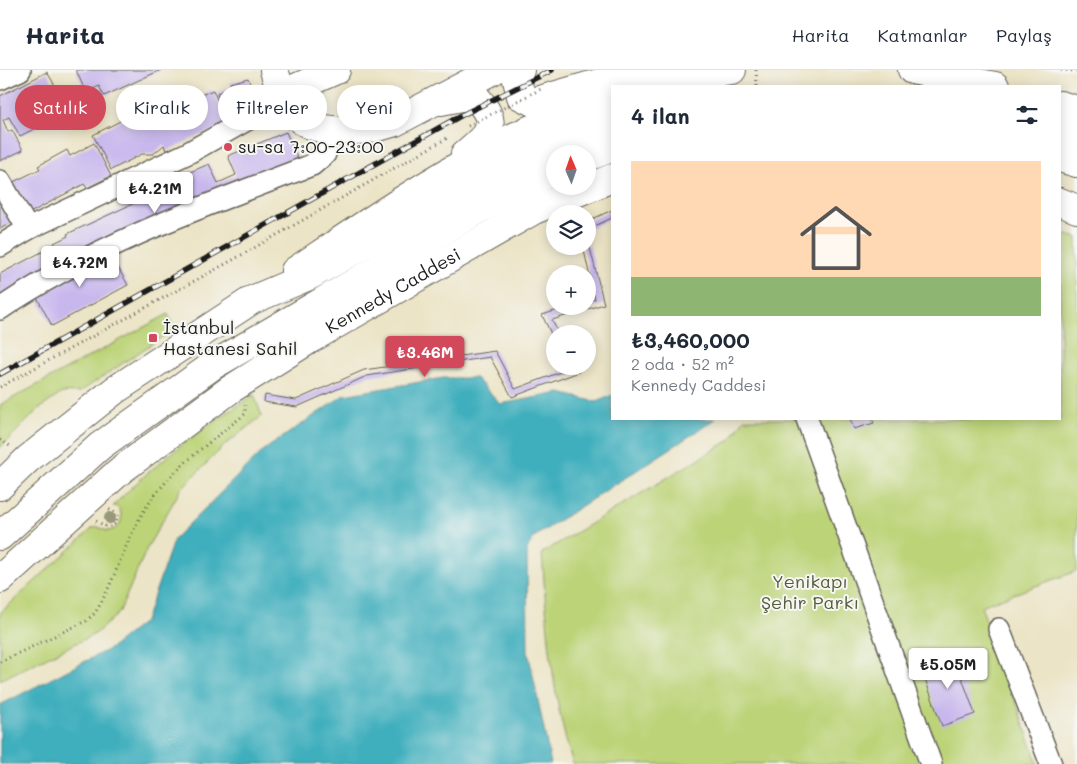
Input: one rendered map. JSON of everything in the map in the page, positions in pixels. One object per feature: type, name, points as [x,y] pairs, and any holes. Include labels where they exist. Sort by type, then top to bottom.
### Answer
[{"type":"main road","points":[[298,81],[298,117],[320,128],[348,132],[379,128],[432,103],[494,70]]},
{"type":"main road","points":[[520,70],[517,80],[521,96],[534,102],[619,77],[656,79],[732,70]]},
{"type":"main road","points":[[912,70],[988,84]]},
{"type":"main road","points":[[1061,94],[1077,97]]},
{"type":"main road","points":[[432,103],[462,96],[476,98],[486,108],[491,121],[490,129],[476,145],[432,182]]},
{"type":"main road","points":[[0,486],[28,459],[115,390],[432,182],[522,133],[611,98]]},
{"type":"main road","points":[[1061,105],[1077,110]]},
{"type":"main road","points":[[252,300],[311,275],[492,172],[564,139],[611,120]]},
{"type":"main road","points":[[1061,130],[1077,135]]},
{"type":"main road","points":[[596,154],[611,148]]},
{"type":"main road","points":[[1061,158],[1077,163]]},
{"type":"main road","points":[[0,536],[100,446],[212,366],[480,209],[546,175]]},
{"type":"main road","name":"Kennedy Caddesi","points":[[0,579],[121,470],[231,389],[312,338],[534,210],[611,178]]},
{"type":"main road","points":[[1061,188],[1077,193]]},
{"type":"main road","points":[[1061,202],[1077,209]]},
{"type":"street","points":[[0,79],[20,70]]},
{"type":"street","points":[[0,246],[28,229],[188,153],[250,118],[298,81]]},
{"type":"street","points":[[0,309],[30,289],[108,248],[312,165],[325,154],[330,129]]},
{"type":"street","points":[[0,181],[28,229]]},
{"type":"street","points":[[807,420],[931,764]]},
{"type":"street","points":[[998,629],[1051,764]]},
{"type":"path","points":[[756,70],[757,85]]},
{"type":"path","points":[[1060,70],[1077,71]]},
{"type":"path","points":[[459,131],[541,89]]},
{"type":"path","points":[[0,387],[231,262],[451,136]]},
{"type":"path","points":[[0,662],[86,621],[95,614],[141,515],[160,489],[187,460],[245,414],[245,397]]},
{"type":"path","points":[[93,516],[98,524],[107,527],[116,524],[117,514],[109,509],[102,508],[107,503]]},
{"type":"green space","name":"Yenikapı Şehir Parkı","points":[[1061,233],[1077,238],[1077,571],[981,606],[1038,764],[573,764],[560,712],[551,659],[542,553],[730,440],[743,420],[1061,420]]},
{"type":"green space","points":[[168,314],[174,329],[80,392],[62,393],[39,409],[0,448],[0,405]]},
{"type":"green space","points":[[254,395],[262,416],[226,444],[181,489],[147,548],[119,613],[95,634],[0,680],[0,613],[93,528],[98,527],[107,531],[116,528],[120,523],[121,515],[118,507],[113,506],[129,490],[180,446]]},
{"type":"water","points":[[443,378],[476,378],[500,404],[560,393],[597,402],[611,395],[611,420],[714,420],[534,537],[527,550],[528,651],[551,764],[0,764],[0,705],[111,648],[145,621],[174,539],[264,450],[344,395]]},
{"type":"building","points":[[76,70],[161,70],[128,85],[116,85],[116,91],[106,95],[106,85],[83,85]]},
{"type":"building","points":[[47,72],[55,85],[22,85]]},
{"type":"building","points":[[248,78],[250,85],[231,85],[230,83]]},
{"type":"building","points":[[15,88],[15,127],[9,117],[3,120],[8,132],[12,130],[23,150],[0,161],[0,96]]},
{"type":"building","points":[[213,90],[218,101],[218,127],[166,151],[164,145],[153,154],[142,154],[111,170],[93,135],[106,130],[116,123],[116,130],[208,130],[208,92]]},
{"type":"building","points":[[17,130],[32,130],[20,136]]},
{"type":"building","points":[[286,132],[302,169],[0,302],[0,274],[55,245],[54,243],[68,236],[67,234],[178,183],[176,178],[209,164],[218,183],[236,175],[228,156]]},
{"type":"building","points":[[94,143],[111,176],[87,188],[84,184],[26,215],[9,184],[40,169],[38,166],[67,150],[70,156]]},
{"type":"building","points":[[0,195],[14,221],[0,229]]},
{"type":"building","points":[[611,210],[611,218],[596,225],[596,217]]},
{"type":"building","points":[[108,250],[128,285],[52,326],[33,290]]},
{"type":"building","points":[[585,255],[592,255],[594,265],[587,265]]},
{"type":"building","points":[[596,272],[604,304],[596,306]]},
{"type":"building","points":[[542,315],[568,315],[552,320],[554,325],[547,325]]},
{"type":"building","points":[[495,351],[515,389],[553,375],[571,375],[512,397],[490,357],[367,376],[297,407],[264,402],[265,395],[296,400],[364,370]]},
{"type":"building","points":[[850,420],[872,420],[874,423],[854,429]]},
{"type":"building","points":[[953,653],[975,714],[942,726],[920,665]]},
{"type":"railway","points":[[0,374],[462,115],[552,70]]},
{"type":"place","name":"su-sa 7:00-23:00","points":[[228,147]]},
{"type":"place","name":"İstanbul Hastanesi Sahil","points":[[153,338]]}]
